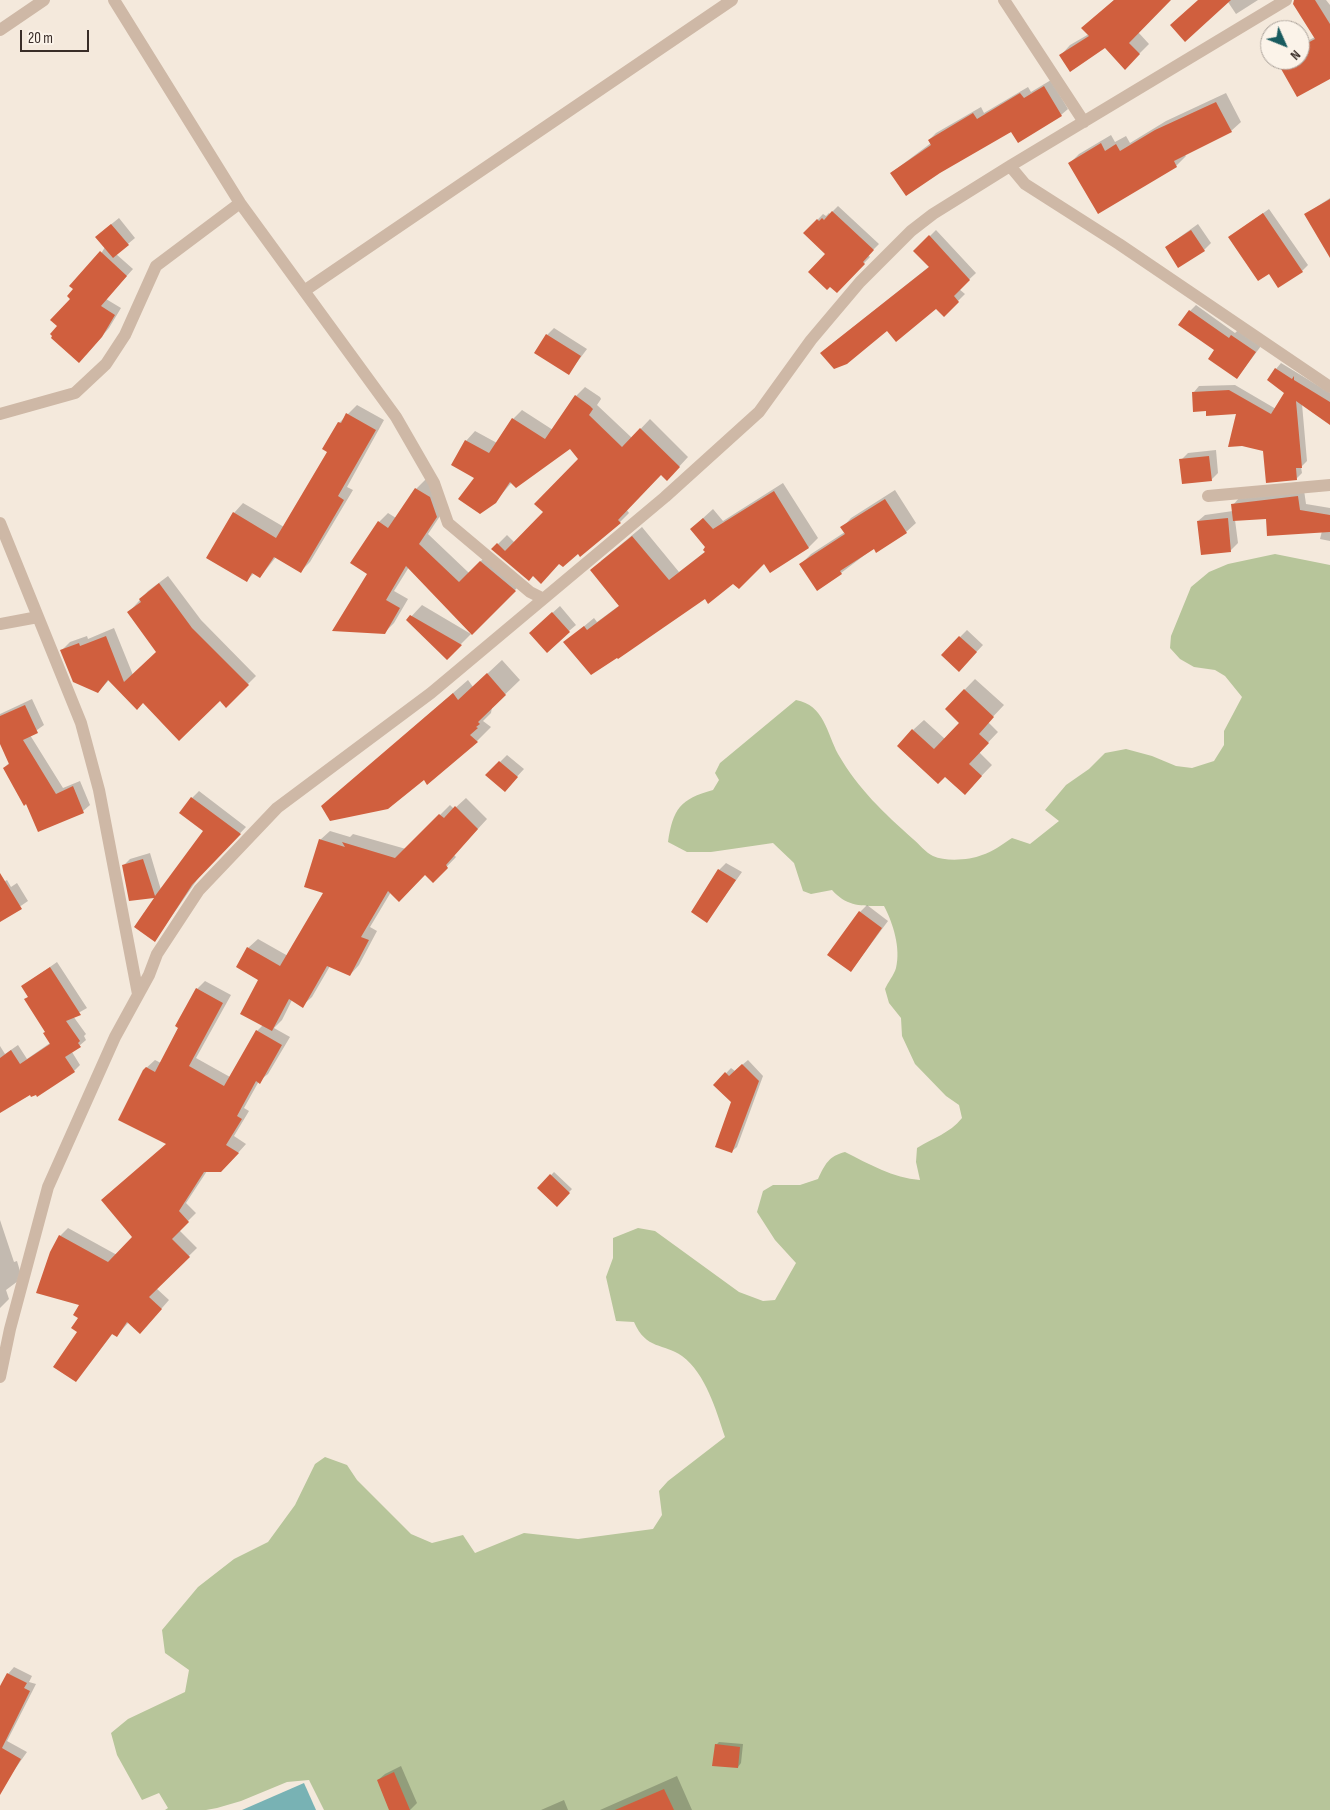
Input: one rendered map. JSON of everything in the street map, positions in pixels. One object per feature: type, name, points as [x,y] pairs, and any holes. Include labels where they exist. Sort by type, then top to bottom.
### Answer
[{"type":"street","points":[[0,30],[44,0]]},
{"type":"street","points":[[114,0],[240,203],[396,417],[434,483],[448,523],[530,592],[542,598]]},
{"type":"street","points":[[304,291],[732,0]]},
{"type":"street","points":[[1004,0],[1084,122]]},
{"type":"street","points":[[0,1377],[10,1329],[48,1187],[115,1037],[158,954],[199,890],[277,808],[431,693],[542,598],[665,497],[758,412],[811,340],[897,244],[932,214],[1286,0]]},
{"type":"street","points":[[1010,166],[1025,184],[1119,244],[1330,386]]},
{"type":"street","points":[[0,414],[75,393],[106,364],[125,335],[156,266],[240,203]]},
{"type":"street","points":[[1208,496],[1330,485]]},
{"type":"street","points":[[0,523],[81,722],[99,790],[138,994]]},
{"type":"street","points":[[0,624],[38,617]]},
{"type":"green space","points":[[1275,554],[1330,565],[1330,1810],[324,1810],[309,1780],[287,1782],[241,1801],[206,1810],[165,1810],[168,1808],[159,1793],[142,1800],[117,1755],[111,1733],[128,1719],[185,1692],[189,1670],[165,1653],[162,1630],[198,1587],[234,1559],[268,1542],[295,1505],[315,1464],[325,1457],[347,1465],[357,1480],[411,1534],[432,1543],[463,1535],[475,1553],[524,1533],[578,1539],[653,1529],[662,1515],[659,1491],[668,1481],[725,1437],[709,1393],[698,1372],[682,1356],[650,1342],[639,1331],[634,1322],[616,1321],[606,1277],[613,1258],[613,1238],[638,1228],[655,1231],[739,1292],[763,1301],[775,1300],[796,1263],[775,1240],[757,1212],[763,1191],[773,1185],[800,1185],[818,1179],[828,1161],[845,1152],[872,1166],[910,1179],[920,1180],[916,1162],[917,1148],[947,1132],[962,1118],[959,1105],[946,1096],[915,1064],[902,1036],[901,1018],[889,1003],[885,989],[896,968],[897,944],[884,906],[849,903],[832,890],[811,894],[803,891],[794,863],[773,843],[711,852],[687,852],[668,842],[672,821],[676,813],[680,807],[693,797],[713,790],[719,780],[715,773],[720,763],[796,700],[805,703],[819,714],[838,754],[854,779],[872,800],[930,855],[951,860],[977,857],[986,854],[1012,838],[1030,844],[1059,821],[1045,810],[1066,785],[1089,769],[1105,753],[1126,749],[1152,756],[1176,766],[1192,768],[1214,761],[1224,745],[1224,731],[1242,697],[1225,676],[1215,670],[1194,667],[1180,659],[1170,648],[1171,636],[1191,587],[1209,572],[1228,564]]},
{"type":"water","points":[[304,1783],[316,1810],[242,1810]]},
{"type":"building","points":[[1114,0],[1171,0],[1129,43],[1140,54],[1125,70],[1105,48],[1070,72],[1059,55],[1089,36],[1081,28]]},
{"type":"building","points":[[1198,0],[1231,0],[1185,42],[1170,25]]},
{"type":"building","points":[[1294,0],[1315,0],[1330,24],[1330,79],[1297,97],[1282,70],[1310,70],[1310,42],[1315,39],[1310,31],[1310,20],[1303,20],[1293,4]]},
{"type":"building","points":[[1044,86],[1062,116],[1018,143],[1011,132],[940,173],[906,196],[890,173],[931,145],[928,140],[973,113],[977,119],[1020,93],[1024,98]]},
{"type":"building","points":[[1216,102],[1232,132],[1174,161],[1177,167],[1098,214],[1068,163],[1101,143],[1105,151],[1116,144],[1120,151],[1155,130]]},
{"type":"building","points":[[1330,199],[1330,258],[1304,214]]},
{"type":"building","points":[[832,211],[874,250],[863,262],[865,264],[837,293],[830,287],[827,290],[808,272],[825,254],[803,233],[817,219],[819,221],[822,218],[824,220]]},
{"type":"building","points":[[1263,213],[1303,272],[1278,288],[1269,274],[1258,281],[1228,237]]},
{"type":"building","points":[[111,224],[129,245],[113,258],[95,237]]},
{"type":"building","points":[[1191,230],[1205,251],[1178,268],[1165,247]]},
{"type":"building","points":[[929,235],[970,280],[954,296],[959,302],[944,317],[936,309],[896,342],[887,331],[847,364],[834,369],[820,353],[929,267],[913,251]]},
{"type":"building","points":[[100,251],[127,276],[101,306],[115,315],[102,337],[79,363],[51,338],[50,334],[57,326],[50,320],[70,299],[67,296],[73,289],[69,286]]},
{"type":"building","points":[[1189,310],[1229,338],[1231,335],[1256,352],[1237,379],[1208,359],[1214,350],[1178,325]]},
{"type":"building","points":[[546,334],[581,356],[569,375],[534,353]]},
{"type":"building","points":[[1275,368],[1292,379],[1294,376],[1294,380],[1330,402],[1330,425],[1296,401],[1302,468],[1296,468],[1297,480],[1266,483],[1263,451],[1242,446],[1228,447],[1236,414],[1206,416],[1206,411],[1193,412],[1192,392],[1229,390],[1271,414],[1284,393],[1267,380]]},
{"type":"building","points":[[575,395],[593,409],[589,415],[622,447],[640,428],[680,467],[667,481],[661,475],[618,520],[621,523],[580,557],[578,554],[563,567],[559,564],[541,584],[533,576],[529,581],[491,549],[497,543],[505,551],[543,512],[534,504],[578,459],[570,449],[516,488],[510,482],[496,503],[480,514],[458,499],[474,478],[451,465],[465,440],[489,453],[512,418],[545,439]]},
{"type":"building","points":[[346,413],[376,430],[338,496],[344,500],[301,573],[274,557],[260,578],[252,573],[247,582],[206,558],[233,512],[276,538],[327,452],[322,449],[338,422],[341,423]]},
{"type":"building","points":[[1209,456],[1212,481],[1182,484],[1179,459]]},
{"type":"building","points":[[415,488],[430,497],[437,517],[419,544],[459,582],[480,561],[516,591],[472,635],[406,566],[386,600],[400,608],[385,634],[332,631],[367,574],[350,563],[378,521],[388,528]]},
{"type":"building","points":[[774,491],[809,548],[770,573],[764,564],[739,589],[733,584],[708,604],[705,599],[618,659],[591,675],[563,642],[584,626],[587,630],[619,606],[590,570],[632,536],[669,580],[705,552],[703,550],[705,547],[690,529],[703,518],[713,529]]},
{"type":"building","points":[[1298,496],[1300,510],[1330,515],[1330,532],[1267,536],[1266,519],[1233,521],[1231,504]]},
{"type":"building","points":[[885,499],[907,533],[876,553],[874,549],[840,571],[842,574],[817,591],[799,564],[845,534],[840,527]]},
{"type":"building","points":[[1228,518],[1231,552],[1201,555],[1197,521]]},
{"type":"building","points":[[159,583],[192,628],[249,685],[226,708],[220,701],[179,741],[143,703],[137,710],[108,680],[98,693],[73,682],[60,650],[79,643],[80,646],[106,636],[124,682],[156,652],[127,612],[141,602],[139,599]]},
{"type":"building","points":[[552,612],[570,632],[547,653],[529,633]]},
{"type":"building","points":[[410,615],[462,645],[447,660],[406,620]]},
{"type":"building","points":[[959,636],[977,652],[959,672],[941,655]]},
{"type":"building","points":[[487,673],[506,695],[478,722],[480,724],[476,727],[478,728],[470,735],[478,742],[427,785],[424,780],[388,809],[330,821],[321,806],[453,693],[458,700]]},
{"type":"building","points":[[964,689],[994,717],[979,734],[989,743],[969,764],[982,776],[965,795],[945,777],[938,784],[897,746],[912,729],[934,749],[959,723],[945,709]]},
{"type":"building","points":[[25,705],[38,733],[23,740],[56,794],[73,786],[84,813],[38,832],[26,804],[24,806],[3,768],[9,764],[0,744],[0,716]]},
{"type":"building","points":[[499,761],[518,777],[505,792],[485,775]]},
{"type":"building","points":[[191,797],[241,834],[192,885],[155,942],[134,927],[154,898],[129,901],[122,865],[143,859],[155,896],[203,831],[179,813]]},
{"type":"building","points":[[455,806],[478,829],[446,865],[448,868],[433,883],[425,875],[399,902],[388,891],[361,937],[369,940],[350,976],[327,966],[303,1008],[289,999],[272,1031],[240,1014],[258,980],[236,967],[247,947],[280,966],[323,893],[304,887],[319,839],[345,847],[342,842],[395,858],[439,814],[444,818]]},
{"type":"building","points":[[718,869],[736,880],[707,923],[691,912]]},
{"type":"building","points":[[0,873],[22,909],[0,922]]},
{"type":"building","points":[[859,911],[882,928],[851,972],[827,955]]},
{"type":"building","points":[[50,967],[81,1015],[66,1021],[80,1041],[78,1043],[81,1047],[65,1057],[75,1072],[37,1097],[36,1095],[31,1097],[30,1095],[0,1113],[0,1058],[11,1050],[20,1064],[50,1044],[43,1033],[45,1032],[24,999],[28,997],[21,986]]},
{"type":"building","points":[[196,988],[223,1003],[189,1066],[224,1086],[256,1030],[282,1045],[260,1084],[256,1081],[237,1116],[242,1119],[226,1145],[239,1153],[221,1172],[204,1172],[179,1211],[189,1222],[172,1239],[190,1257],[149,1297],[162,1309],[140,1334],[127,1322],[117,1337],[112,1334],[76,1382],[53,1367],[77,1332],[71,1328],[78,1318],[73,1315],[79,1305],[36,1293],[50,1252],[59,1235],[108,1262],[132,1237],[101,1200],[166,1144],[118,1120],[143,1070],[146,1067],[155,1072],[178,1028],[175,1026]]},
{"type":"building","points":[[742,1064],[759,1081],[732,1153],[715,1147],[731,1102],[713,1085],[725,1072],[729,1076]]},
{"type":"building","points":[[550,1174],[570,1193],[557,1207],[537,1188]]},
{"type":"building","points":[[7,1673],[27,1683],[24,1688],[30,1691],[2,1748],[21,1759],[0,1795],[0,1686]]},
{"type":"building","points":[[715,1744],[740,1747],[738,1768],[712,1766]]},
{"type":"building","points":[[394,1772],[410,1810],[389,1810],[377,1780]]},
{"type":"building","points":[[664,1789],[674,1810],[615,1810]]}]
